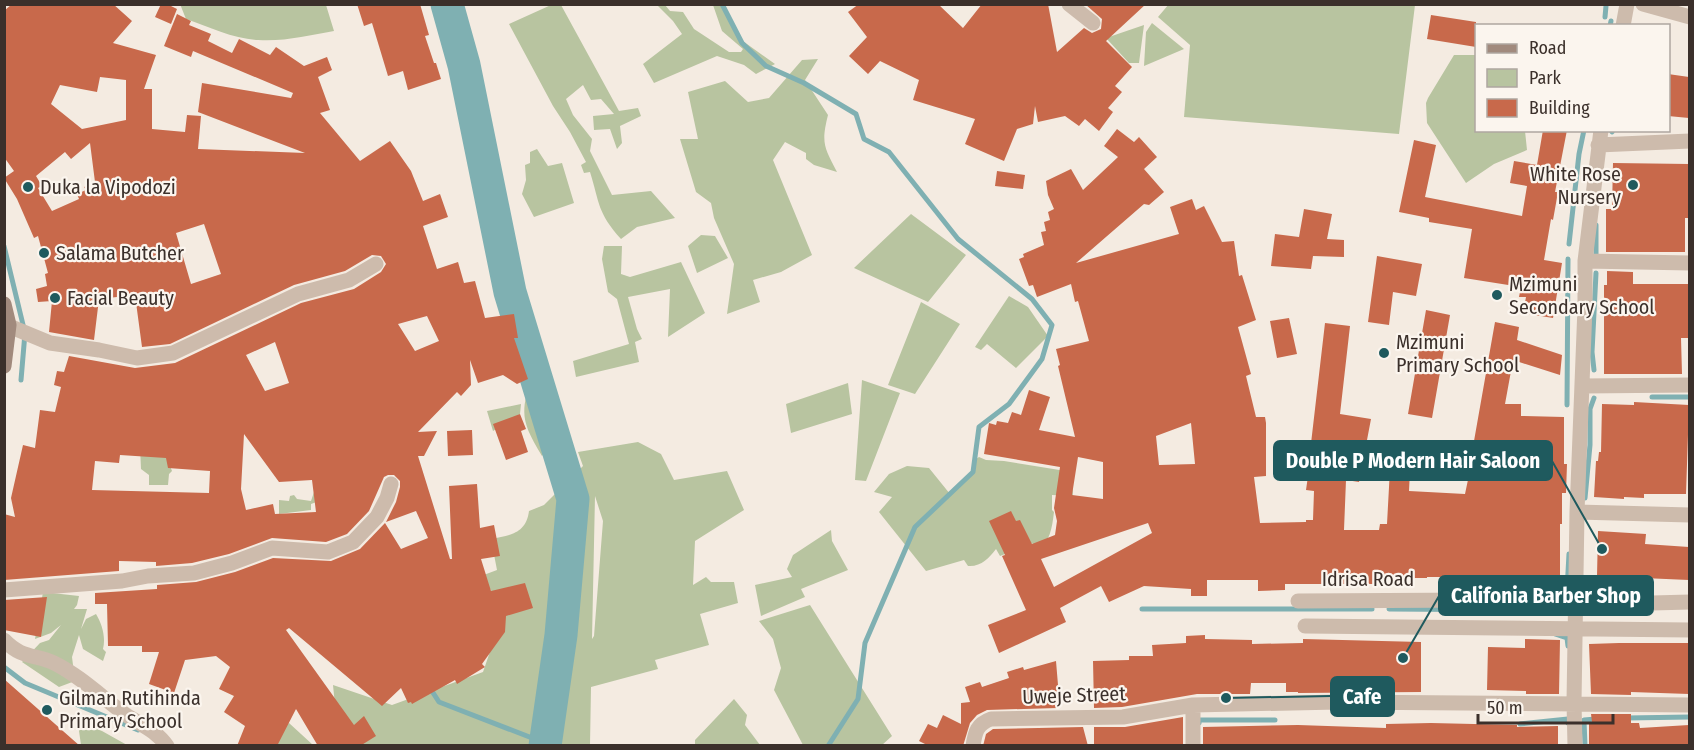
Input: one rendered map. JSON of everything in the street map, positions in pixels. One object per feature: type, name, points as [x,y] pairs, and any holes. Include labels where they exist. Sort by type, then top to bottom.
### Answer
[{"type":"street","points":[[1069,4],[1093,23]]},
{"type":"street","points":[[1623,24],[1627,4]]},
{"type":"street","points":[[1642,4],[1689,17]]},
{"type":"street","points":[[1575,746],[1577,512],[1585,261],[1599,138],[1689,141]]},
{"type":"street","points":[[1585,261],[1689,263]]},
{"type":"street","points":[[7,325],[50,344],[99,350],[137,358],[173,353],[298,294],[350,280],[375,264]]},
{"type":"street","points":[[4,304],[7,325],[4,366]]},
{"type":"street","points":[[1582,386],[1689,385]]},
{"type":"street","points":[[4,590],[194,573],[232,563],[272,548],[328,552],[354,542],[377,517],[391,484]]},
{"type":"street","points":[[1577,512],[1689,515]]},
{"type":"street","points":[[1382,626],[1384,600]]},
{"type":"street","name":"Idrisa Road","points":[[1298,601],[1477,600],[1576,606],[1689,602]]},
{"type":"street","points":[[1305,626],[1689,630]]},
{"type":"street","points":[[4,640],[12,648],[33,658],[54,663],[129,717],[154,731],[167,746]]},
{"type":"street","name":"Uweje Street","points":[[973,746],[975,730],[982,722],[991,719],[1123,717],[1193,705],[1338,702],[1574,702],[1689,705]]},
{"type":"street","points":[[1193,705],[1193,746]]},
{"type":"green space","points":[[180,4],[326,5],[334,31],[287,39],[249,39],[186,19]]},
{"type":"green space","points":[[722,4],[740,39],[775,64],[756,74],[744,65],[717,56],[654,83],[643,64],[682,34],[657,5],[665,5],[670,11],[683,12],[694,29],[729,52],[741,52],[743,49],[722,31],[713,5]]},
{"type":"green space","points":[[1169,4],[1415,5],[1399,134],[1184,117],[1190,45],[1158,17]]},
{"type":"green space","points":[[551,5],[561,5],[619,111],[638,108],[641,116],[620,126],[622,143],[617,149],[610,129],[594,130],[593,116],[614,114],[601,99],[591,100],[583,85],[566,99],[573,115],[592,139],[590,151],[612,195],[651,191],[675,218],[637,227],[621,239],[607,222],[590,172],[584,173],[581,165],[586,162],[509,24]]},
{"type":"green space","points":[[1152,23],[1184,49],[1144,66],[1146,32]]},
{"type":"green space","points":[[1144,25],[1139,63],[1129,63],[1106,38]]},
{"type":"green space","points":[[1454,55],[1475,55],[1475,132],[1525,132],[1527,150],[1494,164],[1466,183],[1427,123],[1428,98]]},
{"type":"green space","points":[[818,59],[805,80],[828,115],[824,139],[837,172],[814,165],[806,159],[806,153],[785,142],[773,160],[812,255],[781,272],[753,280],[760,302],[727,314],[734,264],[714,218],[711,203],[696,192],[680,139],[698,139],[688,92],[725,81],[748,102],[769,98],[802,60]]},
{"type":"green space","points":[[537,149],[548,166],[562,163],[574,203],[534,217],[522,194],[526,180],[525,165],[530,163],[530,152]]},
{"type":"green space","points":[[911,214],[966,255],[928,302],[854,268]]},
{"type":"green space","points":[[701,235],[715,236],[728,258],[697,273],[688,246]]},
{"type":"green space","points":[[604,246],[622,246],[621,274],[630,277],[681,262],[705,313],[668,337],[670,289],[628,297],[642,339],[635,342],[639,362],[576,377],[573,361],[629,344],[617,299],[608,292],[602,259]]},
{"type":"green space","points":[[1009,296],[1028,307],[1048,336],[1016,368],[987,344],[981,350],[975,347]]},
{"type":"green space","points":[[921,302],[960,324],[915,394],[888,385]]},
{"type":"green space","points":[[532,375],[544,390],[555,439],[542,456],[526,425],[524,409]]},
{"type":"green space","points":[[862,380],[900,393],[866,481],[855,480]]},
{"type":"green space","points":[[848,383],[852,414],[791,433],[786,404]]},
{"type":"green space","points":[[521,404],[520,414],[493,431],[487,411]]},
{"type":"green space","points":[[638,442],[661,454],[674,480],[727,471],[744,510],[695,541],[693,585],[706,577],[711,582],[734,582],[738,603],[700,614],[709,645],[655,660],[658,669],[591,687],[590,745],[339,745],[333,685],[392,705],[483,672],[494,640],[499,602],[481,576],[497,570],[491,539],[521,529],[529,511],[544,505],[583,466],[578,452]],"holes":[[[595,496],[603,521],[594,636],[592,639]]]},
{"type":"green space","points":[[140,447],[163,448],[172,471],[169,474],[168,485],[149,485],[149,475],[141,469]]},
{"type":"green space","points":[[979,457],[986,460],[1072,472],[1073,496],[1052,495],[1054,512],[1051,529],[1048,539],[1038,553],[1032,543],[1000,556],[996,549],[987,559],[977,565],[968,566],[964,560],[926,571],[879,512],[892,497],[874,492],[889,474],[907,466],[929,468],[950,494],[973,473],[976,459]]},
{"type":"green space","points":[[314,492],[325,499],[311,504],[311,510],[279,514],[279,500],[289,501],[290,496],[294,495],[297,499],[311,501]]},
{"type":"green space","points":[[831,530],[832,541],[848,570],[801,589],[805,597],[761,616],[755,585],[792,577],[787,569],[793,555]]},
{"type":"green space","points":[[43,592],[79,596],[74,609],[87,609],[81,629],[86,619],[96,614],[104,635],[103,649],[106,652],[103,661],[83,649],[79,635],[72,657],[75,681],[59,687],[22,662],[40,643],[49,640],[61,625],[51,633],[35,639]]},
{"type":"green space","points":[[810,605],[892,736],[882,745],[803,745],[774,690],[781,668],[773,639],[759,621]]},
{"type":"green space","points":[[734,699],[747,715],[745,725],[760,745],[695,745],[695,740]]},
{"type":"green space","points":[[77,717],[127,745],[81,745]]},
{"type":"green space","points":[[289,723],[313,745],[246,746]]},
{"type":"building","points":[[12,4],[113,4],[132,21],[113,43],[156,55],[144,89],[152,89],[152,129],[185,132],[187,115],[201,116],[198,149],[305,153],[198,112],[202,83],[291,98],[293,93],[193,51],[191,57],[164,46],[177,14],[191,21],[189,25],[211,34],[208,41],[232,53],[239,39],[270,55],[276,47],[304,66],[327,57],[332,70],[318,77],[330,110],[320,113],[360,161],[390,141],[411,171],[423,201],[440,194],[448,217],[423,226],[437,269],[458,262],[464,283],[475,281],[485,318],[514,314],[518,338],[514,338],[528,379],[517,384],[503,375],[478,383],[470,360],[471,385],[461,396],[457,392],[418,432],[437,431],[424,456],[418,456],[450,559],[452,559],[449,486],[477,484],[480,528],[494,525],[500,556],[481,559],[491,591],[525,583],[533,608],[506,616],[505,632],[482,664],[485,667],[457,684],[455,680],[412,704],[408,703],[401,688],[382,706],[289,628],[286,630],[354,725],[364,716],[376,736],[360,746],[318,746],[296,709],[277,746],[237,746],[245,726],[224,712],[234,696],[219,689],[230,667],[216,656],[185,660],[174,693],[149,684],[159,652],[142,652],[142,646],[108,646],[107,604],[95,604],[95,593],[157,589],[157,585],[196,582],[235,572],[273,558],[331,561],[360,549],[385,523],[401,549],[428,538],[416,511],[386,522],[396,502],[400,487],[400,481],[394,475],[384,477],[369,511],[347,534],[326,542],[272,538],[229,554],[192,563],[156,566],[156,562],[119,561],[119,571],[4,580],[4,514],[15,517],[11,498],[23,445],[35,448],[40,410],[55,412],[61,387],[54,385],[57,371],[64,372],[69,356],[135,368],[175,363],[301,303],[354,289],[381,272],[386,264],[381,256],[372,255],[345,271],[294,285],[170,344],[142,347],[135,295],[99,299],[94,340],[49,332],[52,301],[38,302],[36,289],[47,286],[45,274],[48,273],[38,236],[34,238],[17,199],[4,178],[14,171],[4,157],[4,11]],"holes":[[[100,77],[126,80],[126,120],[82,129],[51,104],[60,85],[97,92]],[[90,143],[95,182],[84,187],[86,190],[77,194],[79,199],[52,211],[38,188],[42,186],[36,176],[65,152],[71,159]],[[204,224],[221,274],[191,284],[176,233]],[[427,316],[439,341],[415,351],[398,324]],[[275,342],[289,383],[265,391],[246,355]],[[244,434],[279,482],[312,480],[316,512],[275,514],[273,504],[246,510],[241,489]],[[120,455],[166,458],[168,468],[210,471],[209,493],[92,490],[95,461],[119,463]]]},
{"type":"building","points":[[161,4],[177,9],[171,24],[155,17]]},
{"type":"building","points":[[357,4],[420,4],[429,35],[425,36],[441,79],[408,90],[403,71],[388,76],[372,23],[364,26]]},
{"type":"building","points":[[859,4],[938,4],[963,28],[982,4],[1048,4],[1057,52],[1084,28],[1092,33],[1101,29],[1102,19],[1085,4],[1146,4],[1106,41],[1132,67],[1115,86],[1122,92],[1108,108],[1113,112],[1099,131],[1085,119],[1079,126],[1065,116],[1038,122],[1035,106],[1033,124],[1017,129],[1004,161],[965,144],[975,119],[913,100],[919,80],[880,61],[868,74],[849,56],[867,37],[848,12]]},
{"type":"building","points":[[1431,15],[1476,22],[1475,47],[1427,39]]},
{"type":"building","points":[[1670,74],[1689,77],[1689,118],[1670,116]]},
{"type":"building","points":[[1117,129],[1134,142],[1139,137],[1157,157],[1144,169],[1164,192],[1149,205],[1144,204],[1076,263],[1179,234],[1170,207],[1192,199],[1196,210],[1204,206],[1222,242],[1234,241],[1239,276],[1242,275],[1256,320],[1238,327],[1251,374],[1246,376],[1256,417],[1265,417],[1266,423],[1266,476],[1254,477],[1260,523],[1313,520],[1314,491],[1306,490],[1308,476],[1300,476],[1302,451],[1310,452],[1325,323],[1350,326],[1340,414],[1371,419],[1359,482],[1346,480],[1344,530],[1379,530],[1380,524],[1387,524],[1390,469],[1410,471],[1409,491],[1465,494],[1469,475],[1485,476],[1487,462],[1471,458],[1495,322],[1519,327],[1517,340],[1562,355],[1560,375],[1513,360],[1505,404],[1521,404],[1521,416],[1564,417],[1564,464],[1567,464],[1566,493],[1562,493],[1562,524],[1560,524],[1560,579],[1383,578],[1383,584],[1285,584],[1285,590],[1258,591],[1258,580],[1207,580],[1207,596],[1191,596],[1191,589],[1144,586],[1109,602],[1101,586],[1060,608],[1066,622],[999,653],[988,625],[1026,610],[989,521],[1011,511],[1016,521],[1020,520],[1032,544],[1055,535],[1057,521],[1054,508],[1060,467],[984,454],[989,423],[996,425],[997,421],[1008,423],[1012,412],[1021,415],[1029,390],[1050,397],[1039,430],[1075,437],[1056,349],[1089,341],[1071,284],[1037,297],[1033,285],[1029,286],[1019,259],[1024,257],[1023,254],[1044,245],[1041,232],[1046,231],[1044,222],[1050,220],[1048,212],[1054,209],[1048,195],[1046,181],[1071,169],[1083,190],[1118,157],[1104,146]],"holes":[[[1191,423],[1195,464],[1159,465],[1156,436]],[[1078,457],[1103,462],[1103,499],[1072,495]],[[1148,523],[1152,533],[1054,587],[1041,559]]]},
{"type":"building","points":[[1543,132],[1567,132],[1555,192],[1558,192],[1544,260],[1562,263],[1553,318],[1523,313],[1526,297],[1519,297],[1521,287],[1464,278],[1472,229],[1429,222],[1429,218],[1399,212],[1414,140],[1436,145],[1425,197],[1522,216],[1527,186],[1510,183],[1514,161],[1537,165]]},
{"type":"building","points":[[1613,163],[1689,164],[1689,218],[1685,218],[1685,252],[1606,252],[1606,209],[1612,209]]},
{"type":"building","points":[[997,171],[1025,175],[1023,189],[995,186]]},
{"type":"building","points":[[1304,209],[1332,214],[1327,239],[1344,240],[1344,257],[1313,256],[1311,269],[1271,266],[1275,234],[1299,237]]},
{"type":"building","points":[[1377,256],[1422,264],[1416,296],[1393,292],[1389,325],[1368,322]]},
{"type":"building","points":[[1607,271],[1633,272],[1633,284],[1689,284],[1689,338],[1681,338],[1682,374],[1604,374],[1604,285],[1607,285]]},
{"type":"building","points":[[1426,310],[1450,315],[1432,418],[1408,414]]},
{"type":"building","points":[[1289,318],[1297,354],[1277,358],[1270,321]]},
{"type":"building","points":[[1634,402],[1689,405],[1686,494],[1644,494],[1644,498],[1624,497],[1624,499],[1594,497],[1596,461],[1601,452],[1602,404],[1634,405]]},
{"type":"building","points":[[520,414],[526,429],[521,431],[528,452],[506,460],[493,424]]},
{"type":"building","points":[[472,430],[473,455],[448,456],[447,431]]},
{"type":"building","points":[[1598,531],[1646,534],[1645,544],[1689,547],[1689,580],[1597,576]]},
{"type":"building","points":[[47,597],[41,637],[4,630],[4,600]]},
{"type":"building","points":[[1205,635],[1205,639],[1252,640],[1252,644],[1303,643],[1303,639],[1421,642],[1421,692],[1298,693],[1286,692],[1286,683],[1251,683],[1250,694],[1197,694],[1122,707],[1094,708],[1093,661],[1129,660],[1129,656],[1153,656],[1152,645],[1186,643],[1186,636]]},
{"type":"building","points":[[1525,639],[1560,640],[1559,694],[1526,694],[1526,691],[1487,690],[1488,647],[1525,648]]},
{"type":"building","points":[[1689,643],[1689,694],[1631,692],[1631,695],[1591,694],[1589,644]]},
{"type":"building","points":[[1056,661],[1059,697],[1056,697],[1057,708],[987,710],[977,715],[970,723],[963,746],[929,746],[919,741],[928,724],[937,728],[943,715],[961,724],[961,703],[970,702],[965,687],[980,682],[982,687],[1009,678],[1007,672]]},
{"type":"building","points":[[4,679],[80,746],[4,746]]},
{"type":"building","points":[[1591,714],[1631,714],[1631,723],[1639,723],[1640,728],[1689,725],[1689,746],[1589,746]]},
{"type":"building","points":[[1183,717],[1183,745],[1094,746],[1094,727],[1125,727]]},
{"type":"building","points":[[1386,724],[1517,725],[1517,727],[1558,726],[1558,746],[1203,746],[1203,727],[1298,725],[1386,728]]},
{"type":"building","points":[[1083,727],[1088,746],[983,746],[986,734],[993,729]]},
{"type":"waterway","points":[[447,4],[464,65],[510,292],[573,499],[561,635],[545,746]]},
{"type":"waterway","points":[[722,4],[742,43],[766,66],[804,83],[856,114],[864,139],[889,152],[958,239],[1032,299],[1052,325],[1042,359],[1009,404],[979,427],[973,472],[915,527],[865,643],[858,699],[828,746]]},
{"type":"waterway","points":[[1605,17],[1606,6]]},
{"type":"waterway","points":[[1569,244],[1584,132]]},
{"type":"waterway","points":[[1596,225],[1596,255]]},
{"type":"waterway","points":[[4,246],[25,333],[21,380]]},
{"type":"waterway","points":[[1567,405],[1568,259]]},
{"type":"waterway","points":[[1594,370],[1592,352],[1596,273]]},
{"type":"waterway","points":[[1652,397],[1690,397]]},
{"type":"waterway","points":[[1585,498],[1590,445],[1590,409],[1594,398]]},
{"type":"waterway","points":[[1555,600],[1567,591],[1569,554]]},
{"type":"waterway","points":[[1582,577],[1581,581],[1596,585]]},
{"type":"waterway","points":[[1142,609],[1372,609]]},
{"type":"waterway","points":[[1389,609],[1531,610]]},
{"type":"waterway","points":[[1555,634],[1567,638],[1568,646]]},
{"type":"waterway","points":[[4,667],[25,683],[138,730]]},
{"type":"waterway","points":[[430,688],[439,702],[545,743]]},
{"type":"waterway","points":[[1626,718],[1690,717]]},
{"type":"waterway","points":[[1520,724],[1568,719],[1568,723]]},
{"type":"waterway","points":[[1585,746],[1584,720],[1596,719]]},
{"type":"waterway","points":[[1199,723],[1198,720],[1275,720]]},
{"type":"place","name":"White Rose Nursery","points":[[1633,185]]},
{"type":"place","name":"Duka la Vipodozi","points":[[28,187]]},
{"type":"place","name":"Salama Butcher","points":[[44,253]]},
{"type":"place","name":"Mzimuni Secondary School","points":[[1497,295]]},
{"type":"place","name":"Facial Beauty","points":[[55,298]]},
{"type":"place","name":"Mzimuni Primary School","points":[[1384,353]]},
{"type":"place","name":"Double P Modern Hair Saloon","points":[[1602,549]]},
{"type":"place","name":"Califonia Barber Shop","points":[[1403,658]]},
{"type":"place","name":"Cafe","points":[[1226,698]]},
{"type":"place","name":"Gilman Rutihinda Primary School","points":[[47,710]]}]
